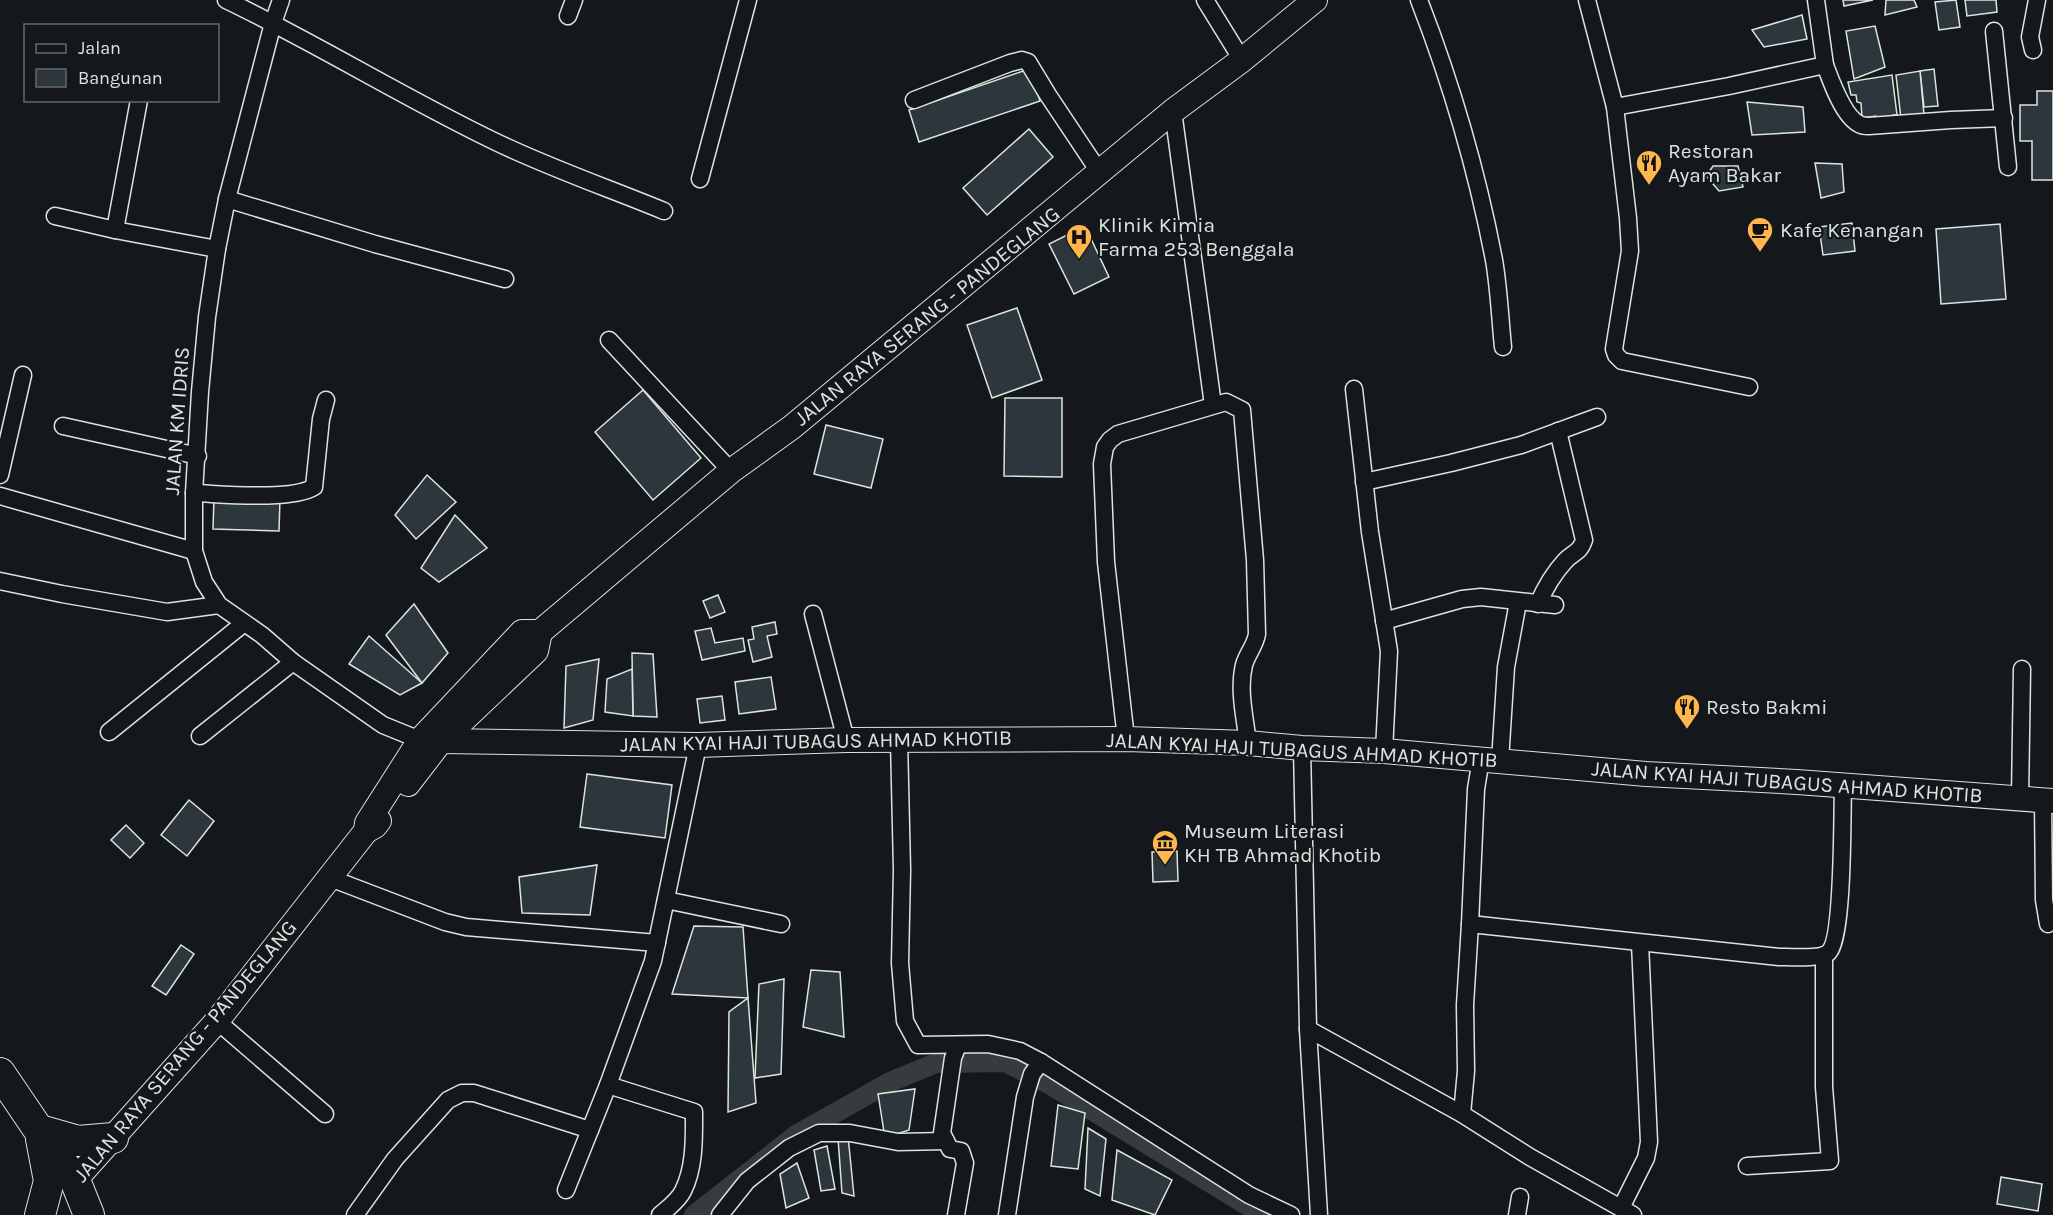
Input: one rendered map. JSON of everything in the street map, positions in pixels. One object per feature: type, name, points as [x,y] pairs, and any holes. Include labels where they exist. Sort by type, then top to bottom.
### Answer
[{"type":"highway","points":[[0,1065],[42,1133],[49,1180],[40,1215]]},
{"type":"highway","points":[[0,1073],[75,1180],[88,1215]]},
{"type":"highway","points":[[42,1133],[78,1141],[113,1138]]},
{"type":"highway","name":"JALAN RAYA SERANG - PANDEGLANG","points":[[49,1215],[75,1180]]},
{"type":"main road","name":"JALAN RAYA SERANG - PANDEGLANG","points":[[75,1180],[217,1021],[366,831],[375,826],[430,740],[536,651],[540,632],[731,471],[792,427],[1173,111],[1242,60],[1315,0]]},
{"type":"main road","name":"JALAN KYAI HAJI TUBAGUS AHMAD KHOTIB","points":[[430,740],[698,745],[846,740],[1126,739],[1248,743],[1302,748],[1384,751],[1646,774],[2039,799]]},
{"type":"street","points":[[226,0],[273,22],[400,93],[498,142],[664,211]]},
{"type":"street","name":"JALAN KM IDRIS","points":[[281,0],[273,22],[227,199],[217,249],[203,359],[194,493],[194,551],[204,582],[219,605],[243,624],[262,635],[293,663],[383,725],[430,740]]},
{"type":"street","points":[[568,16],[574,0]]},
{"type":"street","points":[[700,179],[748,0]]},
{"type":"street","points":[[1205,0],[1242,60]]},
{"type":"street","points":[[1419,0],[1444,66],[1462,123],[1494,262],[1503,347]]},
{"type":"street","points":[[1587,0],[1615,107],[1628,218],[1630,251],[1614,350],[1616,355],[1622,361],[1749,387]]},
{"type":"street","points":[[1816,0],[1825,65],[1833,89],[1848,114],[1859,124],[1869,126],[2004,118]]},
{"type":"street","points":[[2033,50],[2030,37],[2037,0]]},
{"type":"street","points":[[1995,31],[2008,167]]},
{"type":"street","points":[[914,100],[1010,63],[1022,60],[1028,62],[1100,173]]},
{"type":"street","points":[[1615,107],[1825,65]]},
{"type":"street","points":[[115,230],[139,102]]},
{"type":"street","points":[[1173,111],[1214,405]]},
{"type":"street","points":[[227,199],[375,244],[506,279]]},
{"type":"street","points":[[56,216],[115,230],[217,249]]},
{"type":"street","points":[[609,340],[731,471]]},
{"type":"street","points":[[0,475],[23,375]]},
{"type":"street","points":[[1354,389],[1364,482],[1389,651],[1384,751]]},
{"type":"street","points":[[194,493],[280,495],[306,492],[314,487],[321,419],[326,400]]},
{"type":"street","points":[[1126,739],[1106,562],[1102,464],[1105,447],[1118,434],[1226,402],[1242,410],[1255,560],[1258,625],[1255,644],[1245,663],[1243,678],[1248,743]]},
{"type":"street","points":[[1364,482],[1497,451],[1597,417]]},
{"type":"street","points":[[63,426],[198,456]]},
{"type":"street","points":[[1384,621],[1462,599],[1481,597],[1546,605],[1547,585],[1566,559],[1581,548],[1584,540],[1558,431]]},
{"type":"street","points":[[0,496],[194,551]]},
{"type":"street","points":[[0,581],[167,612],[219,605]]},
{"type":"street","points":[[1462,1114],[1466,1071],[1465,1005],[1476,789],[1490,760],[1518,602]]},
{"type":"street","points":[[813,614],[846,740]]},
{"type":"street","points":[[109,732],[243,624]]},
{"type":"street","points":[[200,736],[293,663]]},
{"type":"street","points":[[2022,669],[2039,799],[2044,900],[2048,924]]},
{"type":"street","points":[[899,740],[902,870],[900,963],[905,1022],[918,1045],[955,1051],[988,1044],[1020,1051],[1037,1068],[1249,1195],[1291,1215]]},
{"type":"street","points":[[566,1190],[591,1130],[653,961],[698,745]]},
{"type":"street","points":[[1302,748],[1308,1029],[1319,1215]]},
{"type":"street","points":[[1470,924],[1779,957],[1824,955],[1833,948],[1840,914],[1843,785]]},
{"type":"street","points":[[330,878],[445,922],[466,927],[657,943]]},
{"type":"street","points":[[666,900],[780,924]]},
{"type":"street","points":[[1308,1029],[1462,1114],[1530,1157],[1627,1212],[1646,1158],[1649,1142],[1640,943]]},
{"type":"street","points":[[1747,1166],[1830,1161],[1824,1087],[1824,955]]},
{"type":"street","points":[[217,1021],[325,1114]]},
{"type":"street","points":[[955,1051],[942,1133],[950,1149],[961,1151],[965,1163],[956,1215]]},
{"type":"street","points":[[1007,1215],[1025,1097],[1037,1068]]},
{"type":"street","points":[[608,1085],[694,1112],[691,1167],[683,1192],[660,1215]]},
{"type":"street","points":[[355,1215],[395,1159],[448,1100],[462,1093],[474,1093],[591,1130]]},
{"type":"street","points":[[720,1215],[747,1181],[789,1148],[819,1133],[850,1133],[898,1142],[946,1141]]},
{"type":"street","points":[[1517,1215],[1520,1197]]},
{"type":"building","points":[[1843,0],[1873,0],[1844,6]]},
{"type":"building","points":[[1886,0],[1914,0],[1917,7],[1885,15]]},
{"type":"building","points":[[1956,0],[1960,27],[1939,30],[1935,2]]},
{"type":"building","points":[[1965,0],[1996,0],[1997,12],[1967,16]]},
{"type":"building","points":[[1802,15],[1807,39],[1764,47],[1752,30]]},
{"type":"building","points":[[1875,26],[1885,67],[1854,79],[1846,31]]},
{"type":"building","points":[[1029,69],[1040,101],[919,142],[909,110]]},
{"type":"building","points":[[1934,69],[1938,106],[1924,107],[1920,71]]},
{"type":"building","points":[[1920,71],[1924,115],[1901,119],[1896,75]]},
{"type":"building","points":[[1892,75],[1897,115],[1893,115],[1894,120],[1879,123],[1876,116],[1862,118],[1861,103],[1857,102],[1856,95],[1851,95],[1848,82]]},
{"type":"building","points":[[2037,91],[2053,91],[2053,180],[2032,180],[2032,141],[2020,141],[2020,105],[2037,105]]},
{"type":"building","points":[[1747,102],[1803,107],[1805,132],[1752,135]]},
{"type":"building","points":[[1029,129],[1053,157],[987,215],[963,188]]},
{"type":"building","points":[[1815,163],[1842,164],[1844,192],[1821,198]]},
{"type":"building","points":[[1713,166],[1738,166],[1743,187],[1719,191],[1706,176]]},
{"type":"building","points":[[1852,223],[1855,251],[1823,255],[1819,227]]},
{"type":"building","points":[[2000,224],[2006,299],[1941,304],[1936,229]]},
{"type":"building","name":"Klinik Kimia Farma 253 Benggala","points":[[1085,226],[1109,277],[1074,294],[1049,244]]},
{"type":"building","points":[[1017,308],[1042,380],[992,398],[967,325]]},
{"type":"building","points":[[643,390],[701,458],[653,500],[595,432]]},
{"type":"building","points":[[1005,398],[1062,398],[1062,477],[1004,476]]},
{"type":"building","points":[[826,425],[883,439],[871,488],[814,474]]},
{"type":"building","points":[[427,475],[456,502],[416,539],[395,515]]},
{"type":"building","points":[[214,497],[280,499],[279,531],[213,529]]},
{"type":"building","points":[[455,515],[487,548],[439,582],[421,568]]},
{"type":"building","points":[[718,595],[725,612],[710,618],[703,601]]},
{"type":"building","points":[[414,604],[448,653],[422,683],[386,635]]},
{"type":"building","points":[[775,622],[777,634],[767,636],[772,657],[753,662],[748,640],[754,639],[752,627]]},
{"type":"building","points":[[711,628],[715,643],[743,638],[745,651],[702,660],[695,631]]},
{"type":"building","points":[[369,636],[422,683],[400,695],[349,664]]},
{"type":"building","points":[[632,653],[653,654],[657,717],[633,716]]},
{"type":"building","points":[[599,659],[593,720],[564,728],[566,666]]},
{"type":"building","points":[[632,669],[633,716],[605,712],[607,679]]},
{"type":"building","points":[[771,677],[776,709],[739,714],[735,682]]},
{"type":"building","points":[[722,696],[725,720],[700,723],[697,699]]},
{"type":"building","points":[[587,774],[672,785],[665,838],[580,827]]},
{"type":"building","points":[[189,800],[214,821],[187,856],[161,835]]},
{"type":"building","points":[[126,825],[144,843],[130,858],[111,840]]},
{"type":"building","name":"Museum Literasi KH TB Ahmad Khotib","points":[[1177,851],[1178,881],[1153,882],[1152,852]]},
{"type":"building","points":[[597,865],[590,915],[522,913],[519,877]]},
{"type":"building","points":[[694,926],[743,927],[748,998],[672,994]]},
{"type":"building","points":[[181,945],[194,954],[166,995],[152,986]]},
{"type":"building","points":[[811,970],[840,972],[844,1037],[803,1027]]},
{"type":"building","points":[[784,979],[781,1074],[755,1078],[759,984]]},
{"type":"building","points":[[748,998],[756,1103],[728,1112],[729,1012]]},
{"type":"building","points":[[915,1089],[909,1130],[885,1138],[878,1094]]},
{"type":"building","points":[[1058,1105],[1085,1113],[1078,1169],[1051,1166]]},
{"type":"building","points":[[1088,1128],[1106,1139],[1100,1196],[1085,1189]]},
{"type":"building","points":[[848,1136],[854,1196],[842,1193],[838,1138]]},
{"type":"building","points":[[827,1146],[835,1189],[821,1191],[814,1150]]},
{"type":"building","points":[[1117,1150],[1172,1180],[1155,1215],[1112,1200]]},
{"type":"building","points":[[797,1163],[809,1198],[786,1208],[780,1174]]},
{"type":"building","points":[[2001,1177],[2042,1184],[2038,1211],[1997,1204]]},
{"type":"waterway","points":[[694,1215],[796,1135],[890,1082],[936,1063],[1005,1062],[1049,1084],[1265,1215]]},
{"type":"place","name":"Restoran Ayam Bakar","points":[[1649,186]]},
{"type":"place","name":"Kafe Kenangan","points":[[1760,253]]},
{"type":"place","name":"Klinik Kimia Farma 253 Benggala","points":[[1079,260]]},
{"type":"place","name":"Resto Bakmi","points":[[1687,730]]},
{"type":"place","name":"Museum Literasi KH TB Ahmad Khotib","points":[[1165,866]]}]
